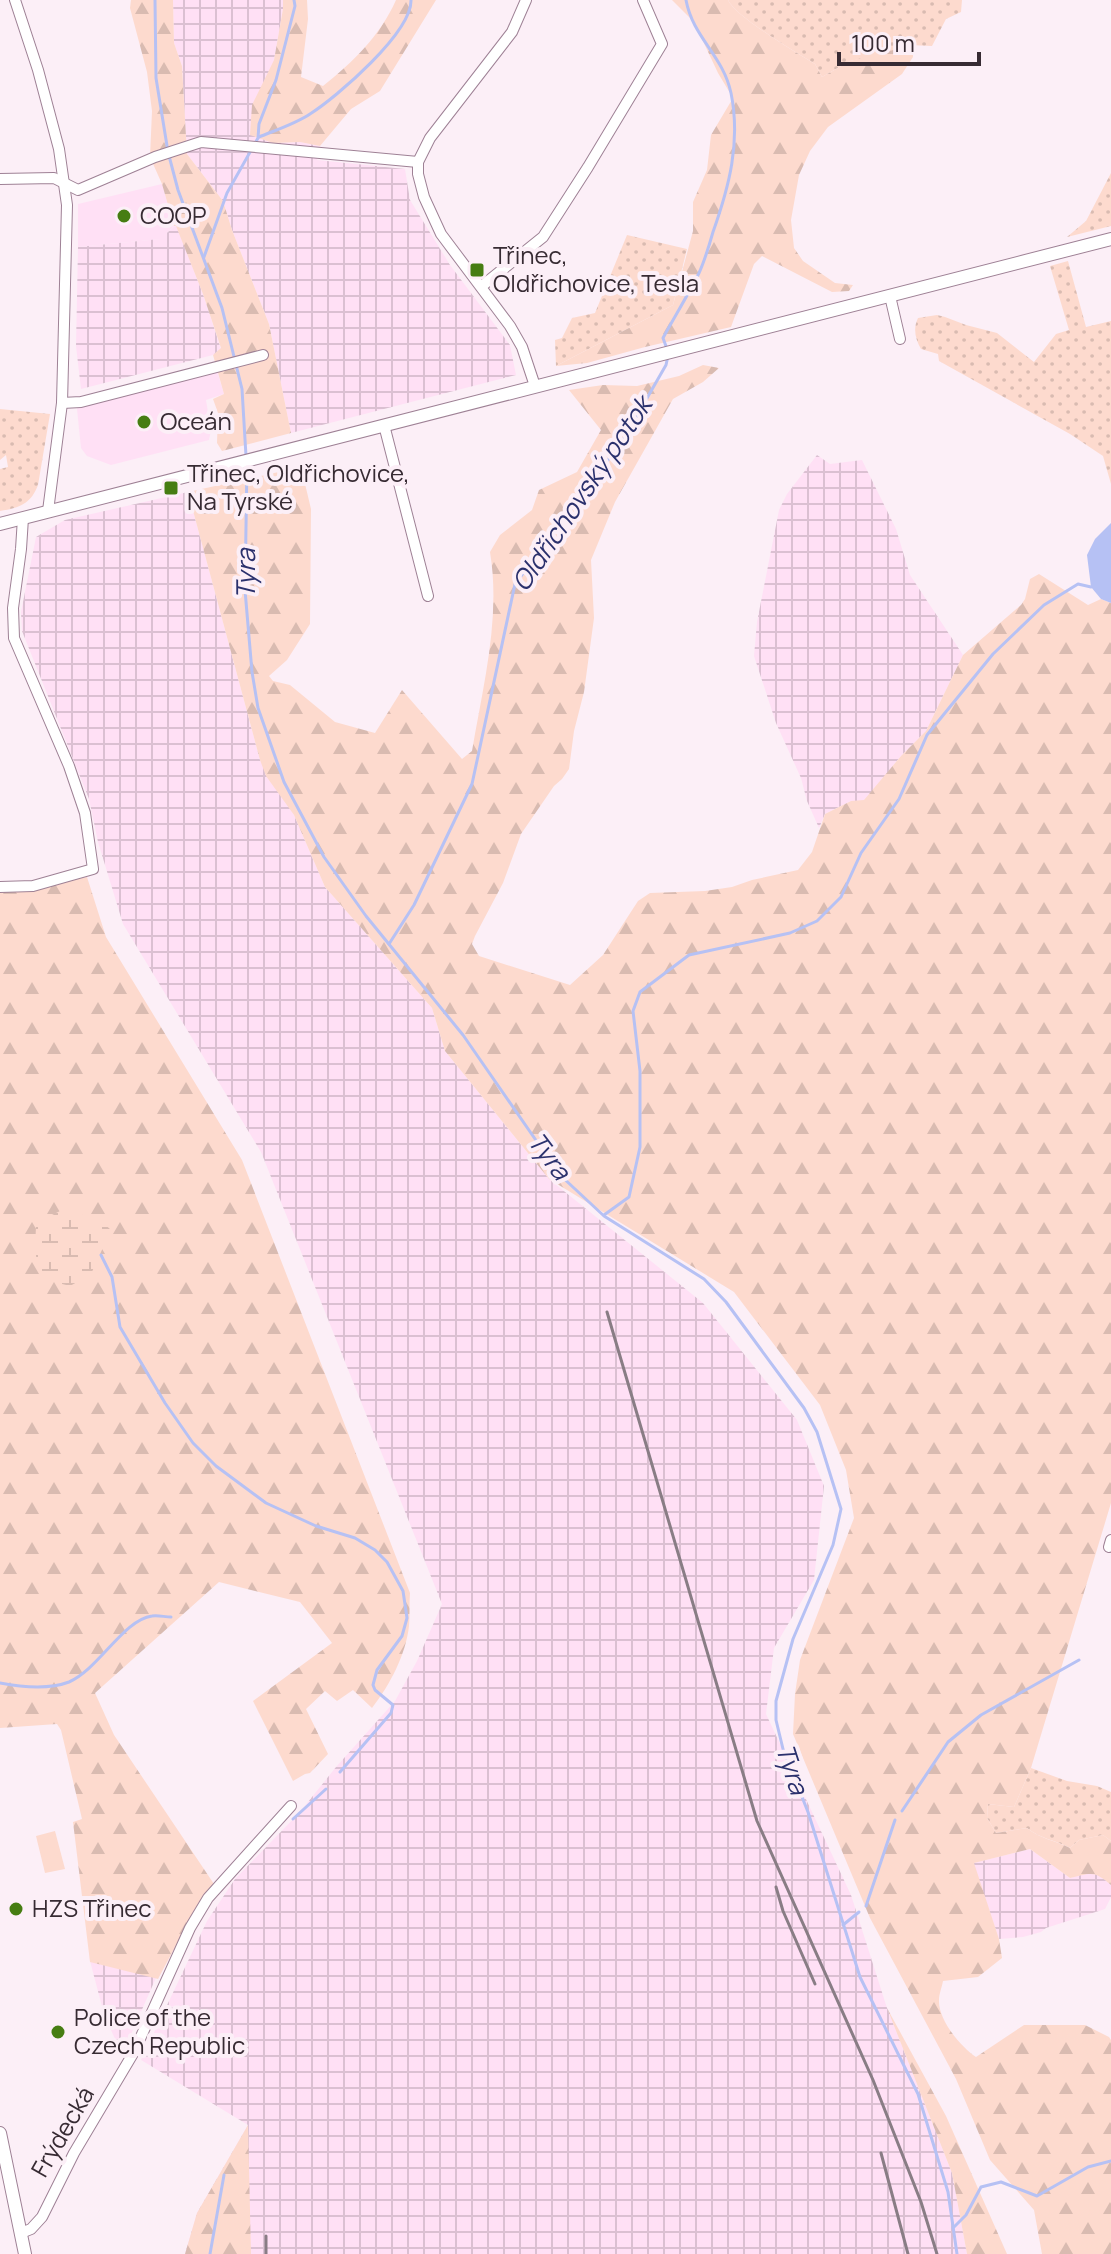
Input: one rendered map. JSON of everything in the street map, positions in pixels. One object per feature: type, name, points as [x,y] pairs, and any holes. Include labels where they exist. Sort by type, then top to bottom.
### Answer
[{"type":"main road","points":[[0,524],[1111,239]]},
{"type":"main road","name":"Frýdecká","points":[[0,2133],[25,2254]]},
{"type":"street","points":[[15,0],[59,149],[67,205],[62,403],[48,511]]},
{"type":"street","points":[[526,0],[512,32],[430,138],[418,162],[418,174],[424,197],[441,234],[482,286],[522,347],[535,386]]},
{"type":"street","points":[[482,286],[543,237],[662,44],[643,0]]},
{"type":"street","points":[[0,179],[54,178],[78,190],[158,156],[201,142],[418,162]]},
{"type":"street","points":[[890,296],[900,339]]},
{"type":"street","points":[[62,403],[81,402],[263,355]]},
{"type":"street","points":[[384,425],[428,596]]},
{"type":"street","points":[[0,887],[33,886],[93,869],[85,813],[14,638],[13,608],[23,518]]},
{"type":"street","name":"Frýdecká","points":[[21,2233],[31,2229],[42,2217],[67,2164],[134,2052],[190,1928],[208,1898],[291,1806]]},
{"type":"shaded area","points":[[173,0],[283,0],[274,60],[273,143],[300,142],[320,146],[317,160],[405,169],[410,200],[450,265],[510,345],[516,375],[291,433],[269,324],[223,201],[187,154],[182,66],[174,43]]},
{"type":"shaded area","points":[[162,184],[174,226],[161,239],[78,247],[78,204]]},
{"type":"shaded area","points":[[176,225],[221,349],[213,355],[81,389],[76,346],[78,247],[160,239]]},
{"type":"shaded area","points":[[215,364],[224,394],[206,400],[211,430],[209,440],[111,465],[87,456],[81,448],[77,409],[82,397]]},
{"type":"shaded area","points":[[817,455],[830,464],[862,460],[896,529],[910,575],[963,655],[926,731],[864,801],[851,801],[825,814],[819,828],[776,723],[754,656],[757,622],[779,510],[787,494]]},
{"type":"shaded area","points":[[188,492],[260,760],[294,815],[325,887],[432,1008],[445,1051],[549,1179],[703,1303],[797,1420],[824,1486],[814,1580],[774,1648],[766,1714],[851,1895],[887,2008],[952,2173],[967,2254],[185,2254],[197,2213],[248,2125],[141,2060],[207,1921],[235,1879],[300,1812],[395,1701],[442,1604],[261,1152],[123,924],[98,842],[89,799],[22,631],[21,612],[36,537],[65,520]]},
{"type":"shaded area","points":[[1030,1849],[1070,1878],[1091,1872],[1100,1875],[1111,1885],[1111,1897],[1105,1909],[1041,1932],[999,1939],[973,1863]]},
{"type":"shaded area","points":[[90,1961],[159,1971],[122,2055],[104,2014]]},
{"type":"green space","points":[[131,0],[173,0],[174,43],[182,66],[187,154],[223,201],[269,324],[291,433],[222,451],[217,443],[218,413],[213,399],[224,394],[213,355],[221,348],[150,157],[152,111],[147,72],[130,8]]},
{"type":"green space","points":[[283,0],[307,0],[308,19],[301,77],[323,86],[365,48],[396,0],[436,0],[380,91],[351,109],[320,146],[300,142],[273,143],[250,135],[252,105],[274,60]]},
{"type":"green space","points":[[672,0],[728,0],[754,25],[815,64],[822,77],[850,61],[913,45],[913,57],[902,74],[828,127],[810,151],[799,175],[791,220],[794,248],[803,261],[835,283],[853,285],[849,291],[832,292],[762,256],[754,264],[731,327],[587,363],[556,366],[673,305],[693,231],[693,202],[707,170],[711,135],[733,98],[694,22]]},
{"type":"green space","points":[[728,0],[962,0],[961,12],[946,19],[932,46],[909,45],[850,61],[822,77],[815,64],[754,25]]},
{"type":"green space","points":[[1111,173],[1111,226],[1067,237],[1086,221]]},
{"type":"green space","points":[[627,235],[687,249],[673,305],[556,366],[555,340],[562,338],[572,318],[595,313]]},
{"type":"green space","points":[[1068,261],[1086,327],[1111,321],[1111,484],[1103,456],[1070,434],[939,361],[938,354],[921,349],[916,337],[918,318],[937,315],[997,333],[1034,362],[1056,334],[1069,330],[1050,266]]},
{"type":"green space","points":[[703,365],[719,368],[703,382],[673,399],[615,502],[591,560],[594,618],[569,769],[521,834],[503,883],[472,944],[479,956],[570,985],[603,955],[638,901],[650,893],[732,887],[798,870],[812,852],[825,814],[851,801],[864,800],[926,731],[963,655],[1021,605],[1030,579],[1039,574],[1088,605],[1101,599],[1111,603],[1111,1503],[1031,1768],[1014,1807],[988,1804],[987,1818],[996,1833],[1027,1828],[1070,1848],[1079,1840],[1103,1835],[1111,1841],[1111,1885],[1092,1874],[1070,1878],[1030,1849],[974,1863],[999,1939],[1002,1958],[978,1977],[943,1981],[939,2000],[942,2016],[952,2032],[976,2057],[1024,2025],[1085,2025],[1109,2037],[1111,2254],[1042,2254],[1034,2210],[990,2160],[956,2079],[870,1918],[793,1734],[800,1660],[854,1518],[846,1470],[820,1405],[734,1292],[549,1179],[445,1051],[432,1008],[325,887],[294,815],[266,776],[260,760],[188,492],[301,467],[311,509],[310,624],[287,660],[269,676],[273,681],[290,685],[335,722],[375,733],[402,690],[462,759],[472,751],[489,652],[493,602],[490,552],[500,535],[532,510],[539,490],[577,472],[601,430],[569,390],[603,385],[637,386],[679,376]]},
{"type":"green space","points":[[0,409],[50,414],[38,485],[32,497],[24,504],[0,511],[0,469],[8,467],[6,455],[0,460]]},
{"type":"green space","points":[[87,877],[106,937],[242,1160],[410,1593],[407,1637],[401,1658],[385,1689],[372,1708],[353,1690],[337,1701],[325,1691],[306,1709],[328,1754],[310,1773],[293,1781],[253,1701],[332,1643],[300,1602],[219,1582],[95,1693],[114,1735],[214,1884],[199,1902],[158,1979],[90,1962],[73,1822],[82,1819],[61,1730],[57,1724],[0,1728],[0,891],[24,890]]},
{"type":"green space","points":[[62,1210],[99,1219],[111,1230],[91,1274],[70,1286],[52,1281],[44,1275],[36,1254],[36,1223]]},
{"type":"green space","points":[[1031,1768],[1111,1792],[1111,1841],[1103,1835],[1079,1840],[1070,1848],[1027,1828],[996,1833],[987,1818],[988,1804],[1014,1807]]},
{"type":"green space","points":[[55,1831],[65,1869],[45,1873],[36,1836]]},
{"type":"green space","points":[[887,2008],[946,2116],[1007,2254],[967,2254],[952,2173]]},
{"type":"green space","points":[[248,2125],[251,2254],[185,2254],[197,2213]]},
{"type":"water","points":[[1111,523],[1111,603],[1101,599],[1091,587],[1087,555],[1095,539]]},
{"type":"waterway","name":"Tyra","points":[[155,0],[156,78],[168,152],[178,190],[222,308],[242,389],[246,456]]},
{"type":"waterway","points":[[204,257],[227,193],[258,138],[259,124],[276,80],[294,0]]},
{"type":"waterway","points":[[259,137],[304,118],[354,79],[387,46],[408,13],[411,0]]},
{"type":"waterway","name":"Oldřichovský potok","points":[[667,349],[663,338],[707,253],[732,164],[735,129],[727,80],[695,25],[686,0]]},
{"type":"waterway","name":"Oldřichovský potok","points":[[389,944],[414,905],[472,784],[515,584],[623,440],[666,365],[668,356]]},
{"type":"waterway","name":"Tyra","points":[[247,463],[245,590],[258,708],[284,782],[324,857],[366,916],[463,1035],[560,1175],[604,1216],[704,1279],[726,1302],[804,1408],[817,1432],[841,1509],[833,1545],[793,1639],[776,1701],[776,1720],[860,1977],[918,2094],[948,2192],[957,2254]]},
{"type":"waterway","points":[[604,1215],[629,1197],[640,1147],[640,1071],[633,1011],[640,992],[689,955],[790,933],[817,921],[841,897],[861,853],[899,799],[927,735],[993,654],[1044,605],[1078,584],[1091,587]]},
{"type":"waterway","points":[[101,1255],[112,1277],[120,1327],[193,1443],[216,1466],[266,1503],[316,1526],[355,1538],[375,1550],[387,1562],[403,1591],[407,1618],[402,1636],[377,1670],[373,1685],[393,1705],[391,1713],[340,1772]]},
{"type":"waterway","points":[[0,1683],[43,1687],[69,1682],[91,1667],[141,1619],[171,1617]]},
{"type":"waterway","points":[[902,1811],[948,1742],[981,1715],[1079,1660]]},
{"type":"waterway","points":[[293,1819],[326,1789]]},
{"type":"waterway","points":[[866,1906],[895,1820]]},
{"type":"waterway","points":[[843,1925],[859,1912]]},
{"type":"waterway","points":[[953,2228],[966,2215],[981,2187],[1001,2182],[1037,2196],[1088,2167],[1111,2161]]},
{"type":"waterway","points":[[210,2254],[224,2175]]},
{"type":"railway","points":[[607,1312],[757,1821],[873,2080],[921,2202],[937,2254]]},
{"type":"railway","points":[[776,1887],[783,1911],[815,1984]]},
{"type":"railway","points":[[881,2153],[908,2254]]},
{"type":"railway","points":[[266,2236],[266,2254]]},
{"type":"place","name":"COOP","points":[[124,216]]},
{"type":"place","name":"Třinec, Oldřichovice, Tesla","points":[[477,270]]},
{"type":"place","name":"Oceán","points":[[144,422]]},
{"type":"place","name":"Třinec, Oldřichovice, Na Tyrské","points":[[171,488]]},
{"type":"place","name":"HZS Třinec","points":[[16,1909]]},
{"type":"place","name":"Police of the Czech Republic","points":[[58,2032]]}]
